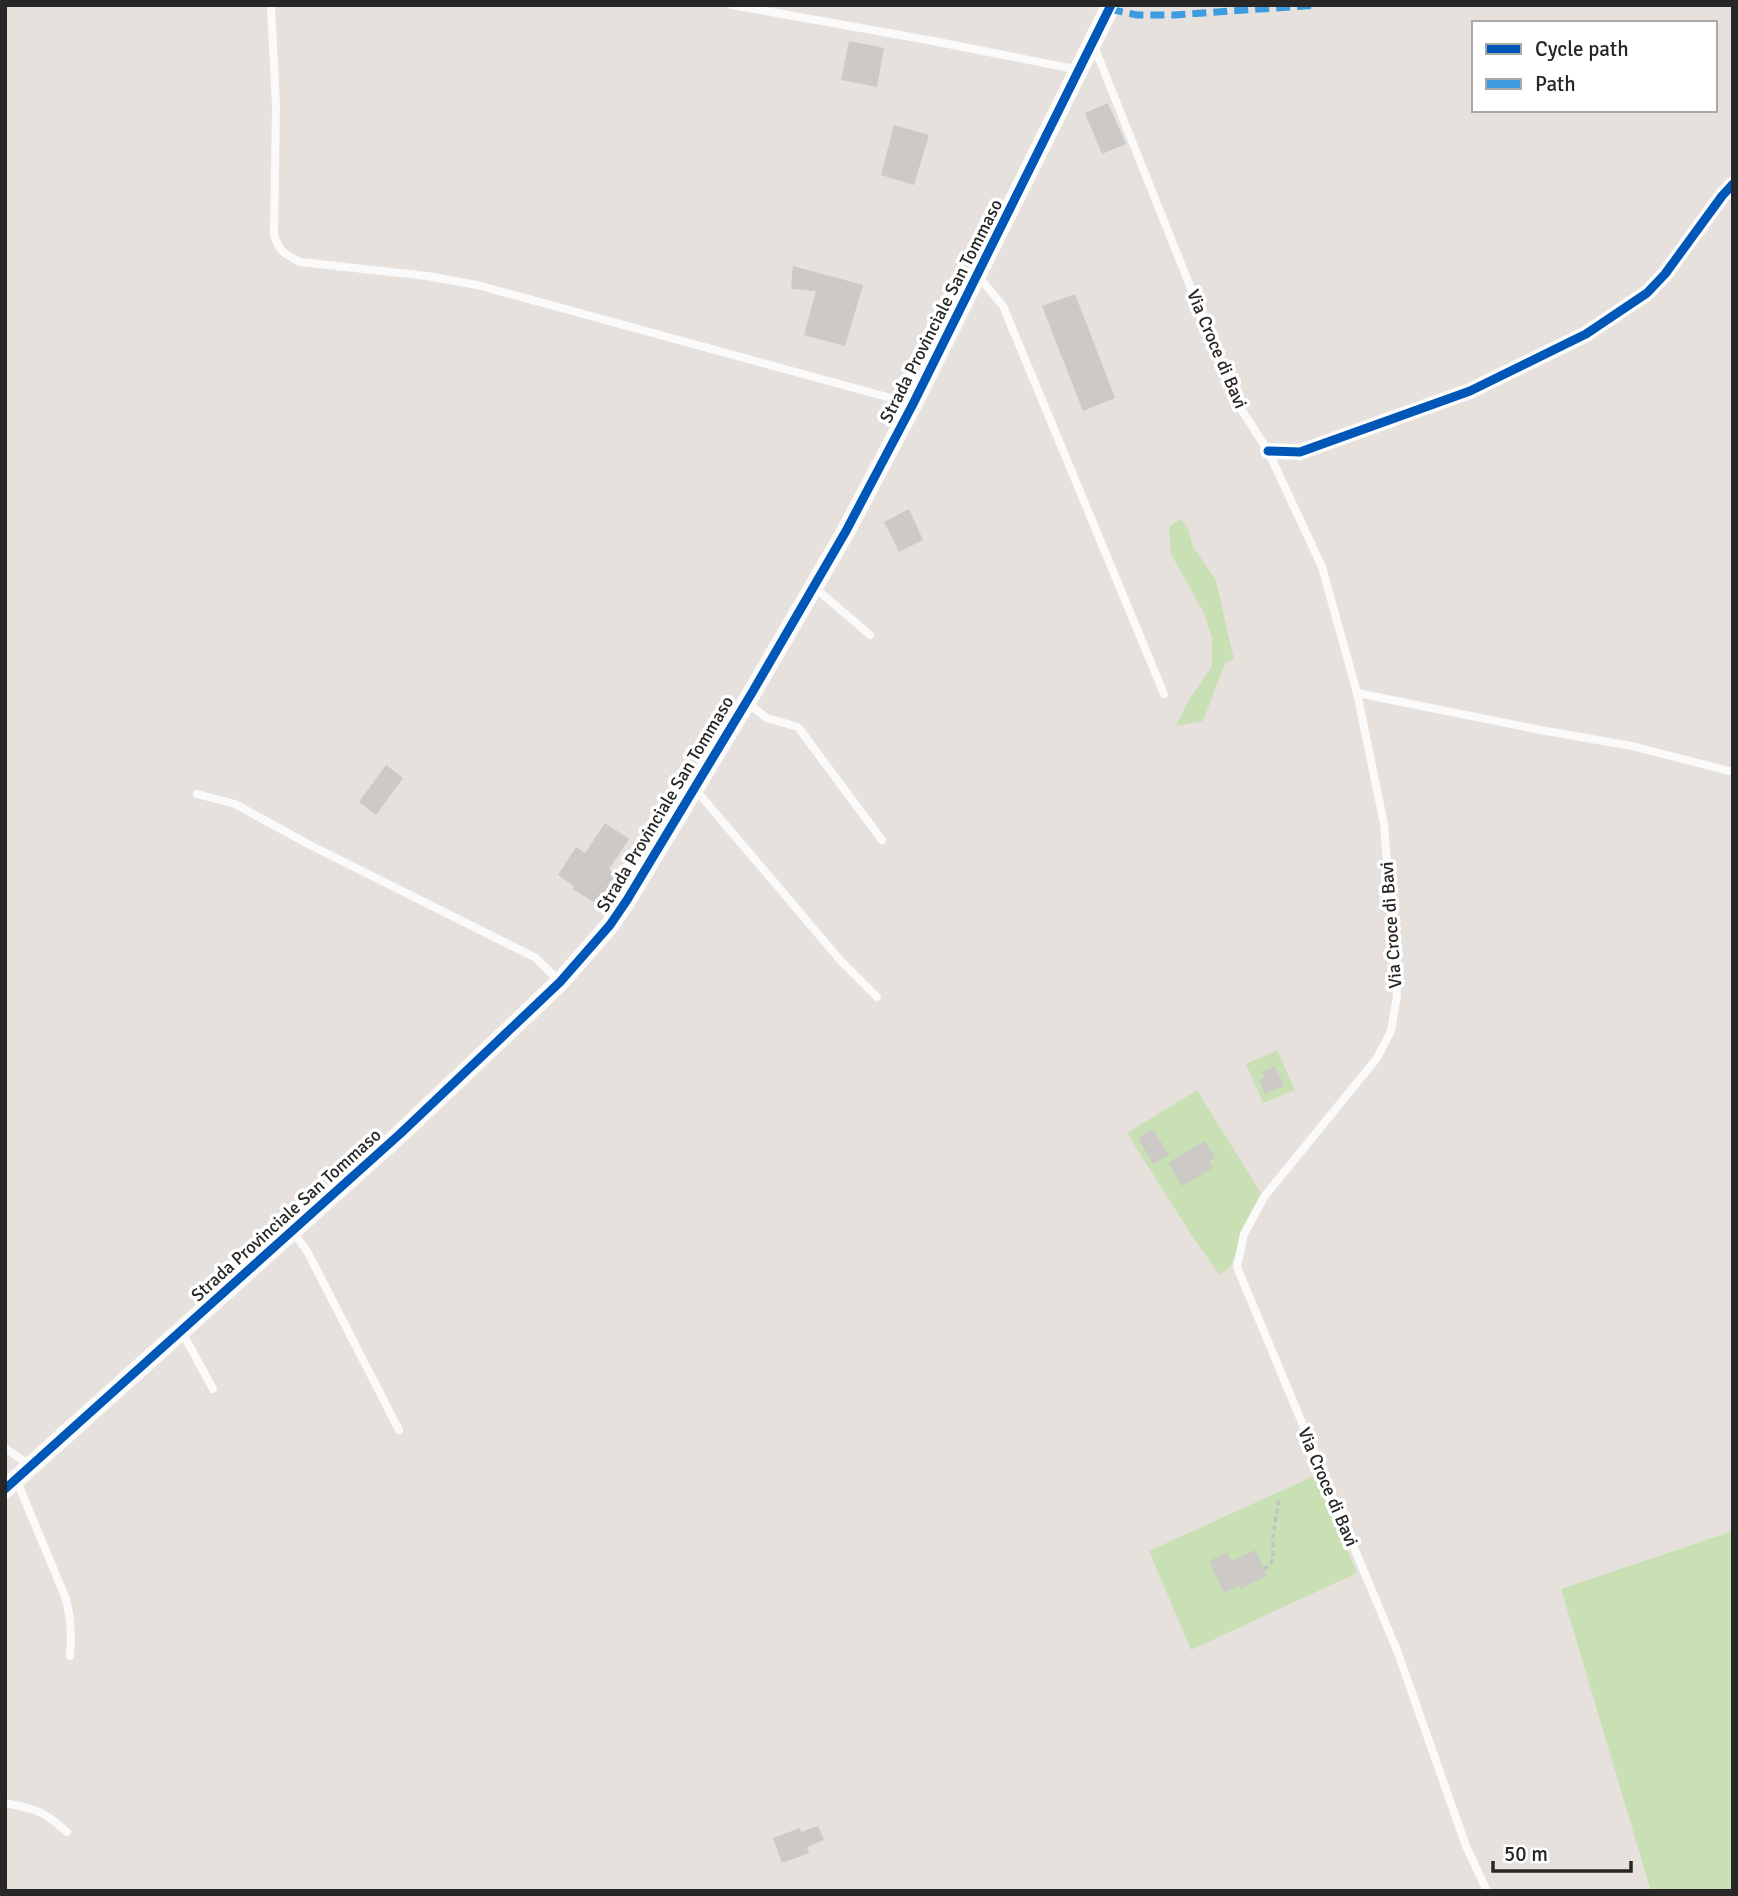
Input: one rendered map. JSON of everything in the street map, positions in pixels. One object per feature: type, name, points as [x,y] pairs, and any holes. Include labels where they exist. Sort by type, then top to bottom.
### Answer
[{"type":"street","name":"Strada Provinciale San Tommaso","points":[[10,1484],[401,1133],[560,982],[610,925],[846,531],[913,404],[1111,5]]},
{"type":"street","points":[[1268,452],[1300,452],[1470,391],[1586,334],[1647,293],[1665,274],[1733,184]]},
{"type":"lane","points":[[271,5],[276,104],[274,235],[279,249],[286,255],[300,262],[427,276],[477,285],[913,404]]},
{"type":"lane","points":[[732,5],[1079,70]]},
{"type":"lane","name":"Via Croce di Bavi","points":[[1092,44],[1236,401],[1268,452],[1322,566],[1357,693],[1384,824],[1397,996],[1391,1031],[1377,1058],[1264,1197],[1244,1234],[1237,1267],[1398,1653],[1466,1846],[1487,1891]]},
{"type":"lane","points":[[977,275],[1003,306],[1164,694]]},
{"type":"lane","points":[[814,587],[870,635]]},
{"type":"lane","points":[[1357,693],[1632,746],[1733,772]]},
{"type":"lane","points":[[746,702],[767,718],[798,727],[882,840]]},
{"type":"lane","points":[[694,788],[841,961],[877,997]]},
{"type":"lane","points":[[197,794],[235,804],[320,850],[536,958],[560,982]]},
{"type":"lane","points":[[292,1230],[307,1251],[399,1430]]},
{"type":"lane","points":[[181,1330],[213,1389]]},
{"type":"lane","points":[[5,1448],[31,1466]]},
{"type":"lane","points":[[10,1484],[66,1599],[71,1617],[70,1656]]},
{"type":"lane","points":[[5,1803],[30,1808],[49,1816],[67,1832]]},
{"type":"path","points":[[1264,1569],[1270,1565],[1273,1558],[1273,1536],[1279,1498]]},
{"type":"green space","points":[[1180,519],[1188,528],[1193,547],[1216,580],[1234,660],[1225,663],[1203,721],[1176,726],[1189,700],[1212,666],[1212,638],[1204,613],[1171,554],[1169,527]]},
{"type":"green space","points":[[1277,1050],[1295,1090],[1263,1103],[1246,1064]]},
{"type":"green space","points":[[1197,1090],[1262,1195],[1230,1267],[1220,1275],[1127,1133]]},
{"type":"green space","points":[[1316,1475],[1357,1573],[1191,1650],[1149,1551]]},
{"type":"green space","points":[[1733,1531],[1733,1891],[1651,1891],[1561,1589]]},
{"type":"building","points":[[849,41],[884,48],[877,87],[841,80]]},
{"type":"building","points":[[1108,103],[1126,144],[1102,154],[1085,113]]},
{"type":"building","points":[[894,125],[929,135],[914,185],[881,175]]},
{"type":"building","points":[[793,266],[863,285],[845,346],[804,335],[816,291],[791,289]]},
{"type":"building","points":[[1075,294],[1115,398],[1083,411],[1042,306]]},
{"type":"building","points":[[909,509],[923,540],[899,552],[884,522]]},
{"type":"building","points":[[386,765],[403,778],[376,815],[359,802]]},
{"type":"building","points":[[605,823],[629,839],[609,869],[621,877],[601,907],[573,889],[574,886],[558,875],[576,847],[585,853]]},
{"type":"building","points":[[1275,1066],[1284,1086],[1265,1094],[1259,1080],[1265,1077],[1262,1072]]},
{"type":"building","points":[[1153,1129],[1169,1155],[1153,1164],[1138,1138]]},
{"type":"building","points":[[1205,1141],[1216,1158],[1209,1161],[1213,1168],[1182,1186],[1168,1163]]},
{"type":"building","points":[[1255,1550],[1267,1576],[1240,1589],[1239,1586],[1224,1593],[1209,1561],[1227,1553],[1231,1561]]},
{"type":"building","points":[[818,1826],[824,1840],[807,1847],[809,1853],[782,1863],[773,1838],[800,1828],[801,1832]]},
{"type":"marked path","points":[[1109,9],[1137,15],[1174,15],[1318,5]]},
{"type":"cycle path","points":[[5,1489],[401,1133],[560,982],[610,925],[753,691],[846,531],[913,404],[1111,5]]},
{"type":"cycle path","points":[[1268,451],[1300,452],[1470,391],[1586,334],[1647,293],[1665,274],[1733,184]]}]
